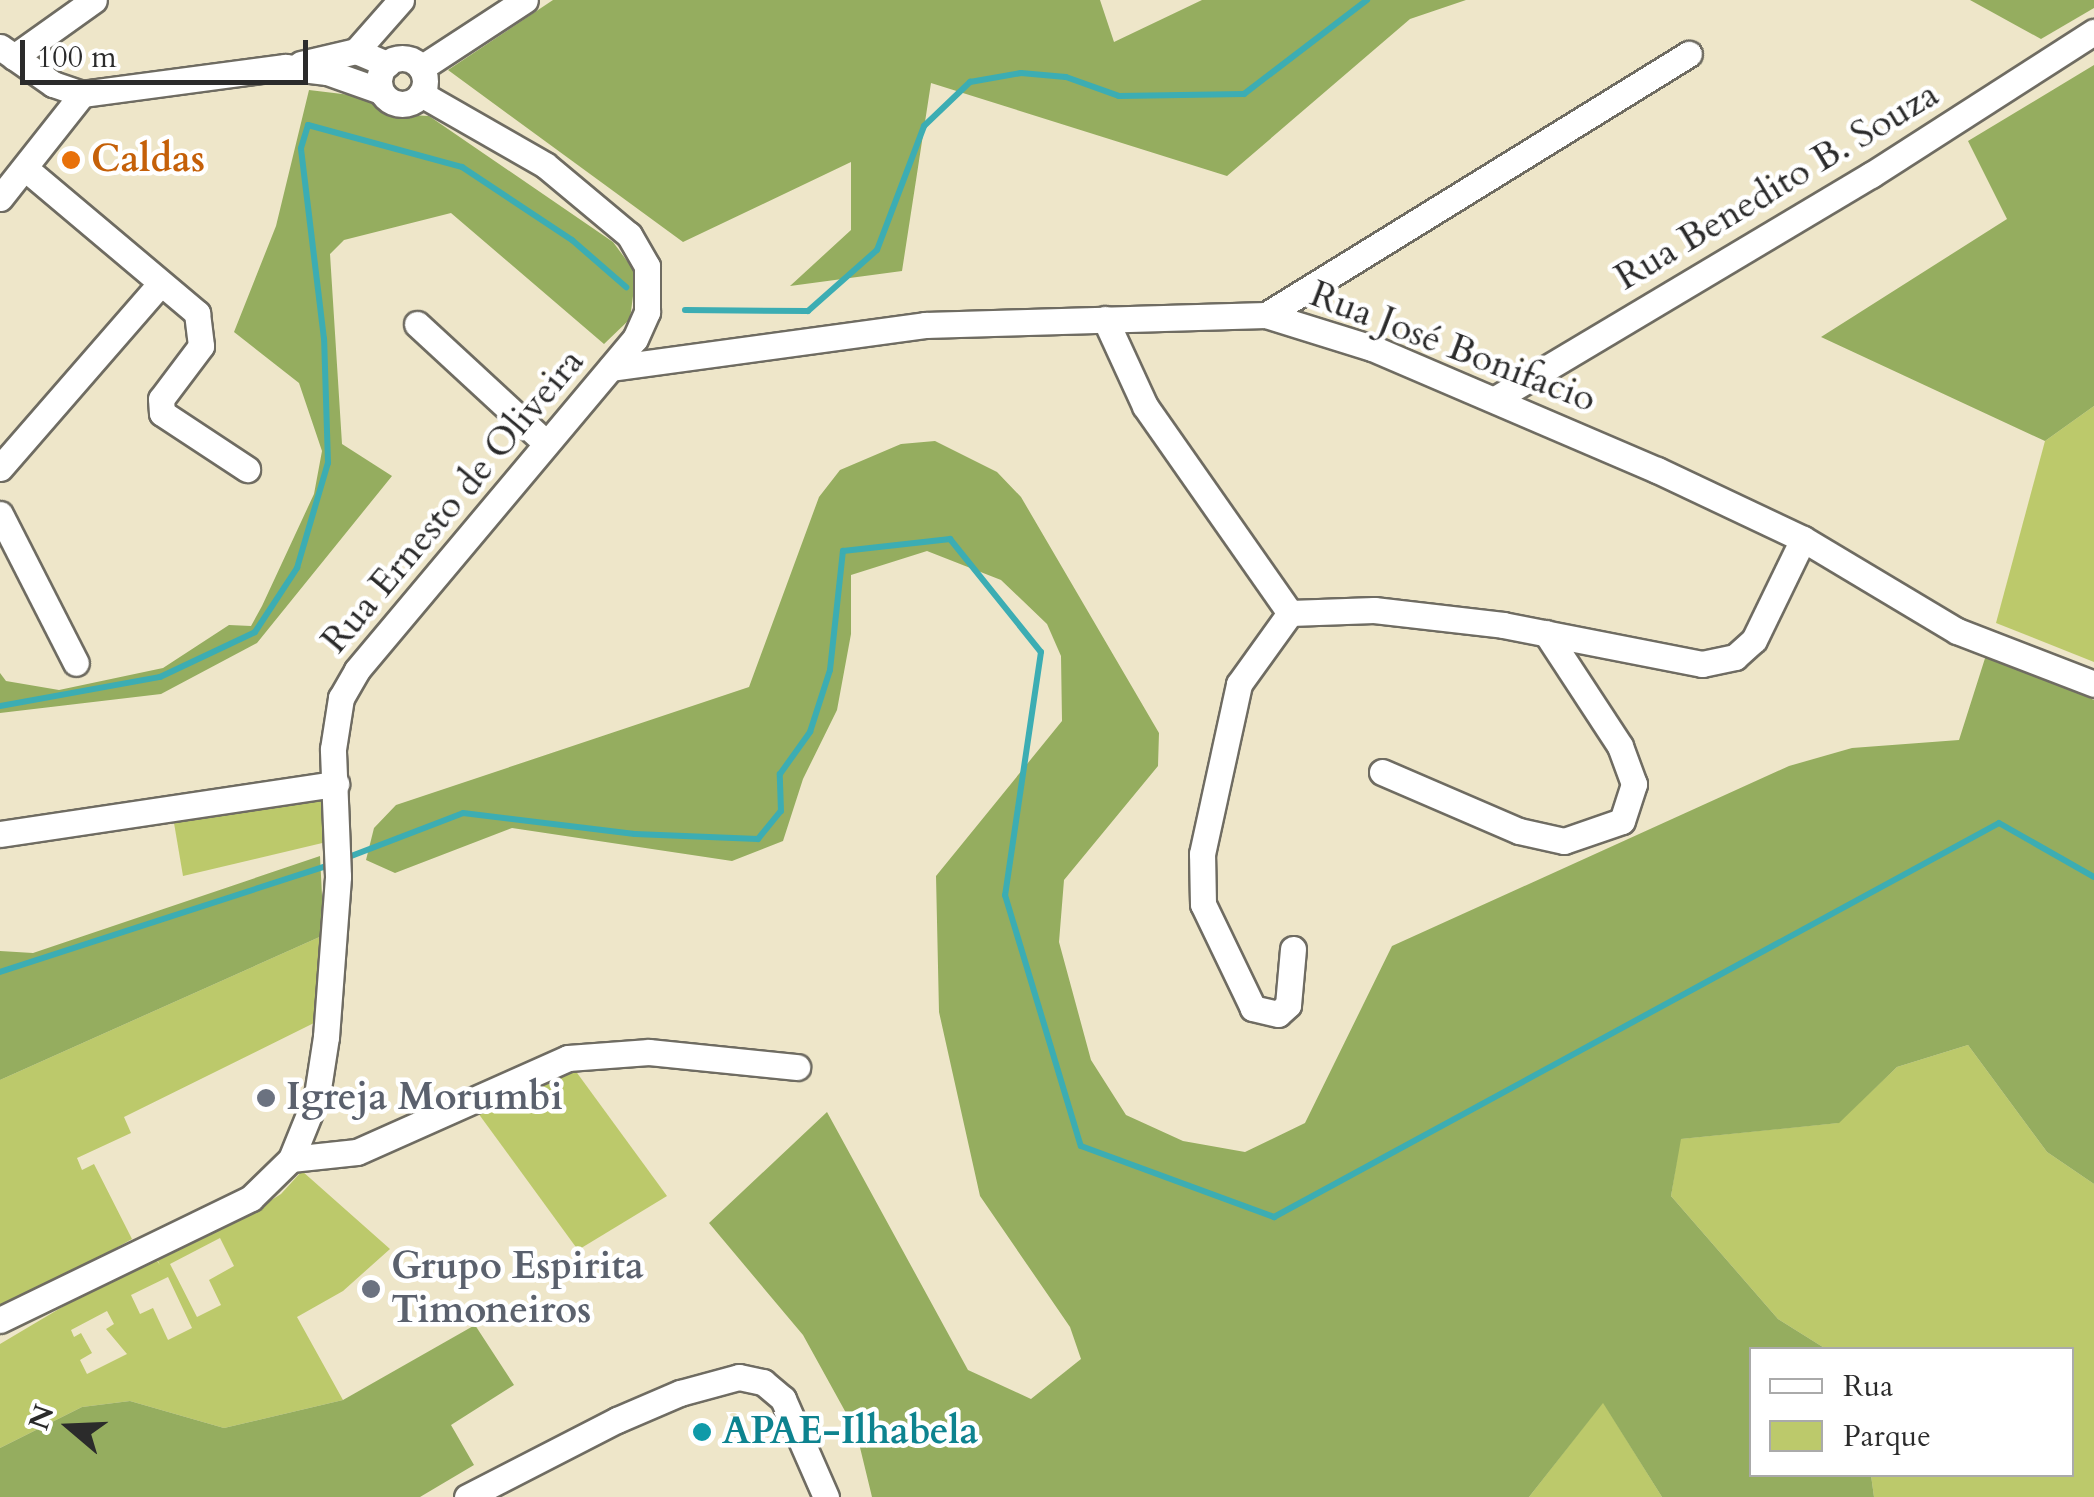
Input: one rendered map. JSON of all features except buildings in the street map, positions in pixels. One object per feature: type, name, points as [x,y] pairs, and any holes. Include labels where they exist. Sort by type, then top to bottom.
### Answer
[{"type":"street","points":[[94,0],[7,52],[82,94],[285,68],[356,50],[400,0]]},
{"type":"street","points":[[285,68],[327,72],[381,91],[400,104],[421,81],[525,0]]},
{"type":"street","name":"Rua Benedito B. Souza","points":[[1495,399],[1871,175],[2094,32]]},
{"type":"street","points":[[356,50],[387,64],[408,59],[421,81]]},
{"type":"street","points":[[1266,316],[1689,54]]},
{"type":"street","points":[[381,91],[379,76],[387,64]]},
{"type":"street","name":"Rua Ernesto de Oliveira","points":[[0,1320],[251,1198],[292,1159],[322,1067],[338,876],[335,719],[357,670],[635,339],[652,294],[640,250],[545,164],[421,81]]},
{"type":"street","points":[[0,198],[82,94]]},
{"type":"street","points":[[26,169],[197,314],[200,346],[161,399],[162,412],[247,469]]},
{"type":"street","points":[[0,468],[160,284]]},
{"type":"street","name":"Rua José Bonifacio","points":[[612,368],[925,325],[1266,316],[1372,348],[1495,399],[1804,539],[1956,631],[2094,684]]},
{"type":"street","points":[[1105,319],[1146,406],[1290,612]]},
{"type":"street","points":[[418,324],[545,442]]},
{"type":"street","points":[[0,514],[76,663]]},
{"type":"street","points":[[1290,612],[1374,610],[1546,633],[1702,664],[1735,657],[1754,640],[1804,539]]},
{"type":"street","points":[[1290,612],[1239,684],[1202,854],[1203,904],[1253,1008],[1278,1014],[1288,1005],[1293,949]]},
{"type":"street","points":[[1382,772],[1519,831],[1564,841],[1622,820],[1634,784],[1620,746],[1546,633]]},
{"type":"street","points":[[0,834],[336,784]]},
{"type":"street","points":[[292,1159],[357,1152],[568,1058],[649,1052],[797,1066]]},
{"type":"street","points":[[466,1497],[680,1392],[739,1377],[763,1382],[783,1399],[801,1430],[826,1497]]},
{"type":"green space","points":[[553,0],[1100,0],[1114,42],[1202,0],[1466,0],[1410,19],[1227,176],[931,83],[902,271],[790,286],[851,230],[851,162],[683,242],[448,70]]},
{"type":"green space","points":[[1970,0],[2094,0],[2094,8],[2041,39]]},
{"type":"green space","points":[[2094,65],[2094,406],[2045,441],[1821,337],[2007,219],[1968,141]]},
{"type":"green space","points":[[309,90],[367,97],[392,114],[429,116],[613,242],[636,273],[630,319],[604,344],[451,213],[344,240],[330,254],[342,444],[392,476],[257,643],[161,694],[0,713],[0,673],[6,681],[59,690],[163,668],[229,625],[251,626],[262,606],[314,494],[322,451],[299,383],[234,332],[276,226]]},
{"type":"green space","points":[[2094,406],[2094,662],[1996,623],[2045,441]]},
{"type":"green space","points":[[935,441],[997,472],[1021,497],[1159,733],[1158,766],[1064,880],[1059,942],[1091,1060],[1126,1115],[1183,1141],[1245,1152],[1305,1123],[1392,946],[1789,766],[1852,748],[1959,740],[1987,652],[2094,700],[2094,1184],[2047,1152],[1968,1045],[1897,1067],[1839,1123],[1681,1139],[1671,1196],[1778,1319],[1823,1347],[1749,1347],[1749,1477],[1871,1477],[1874,1497],[1662,1497],[1603,1403],[1529,1497],[872,1497],[856,1431],[803,1335],[709,1223],[827,1112],[968,1370],[1031,1399],[1081,1359],[1070,1327],[980,1196],[939,1012],[936,876],[1062,721],[1061,656],[1047,624],[1001,580],[927,551],[851,575],[851,634],[837,710],[803,779],[783,841],[732,861],[512,828],[395,873],[366,860],[374,828],[396,805],[749,687],[819,497],[840,470],[901,444]]},
{"type":"green space","points":[[330,790],[335,840],[183,876],[173,817]]},
{"type":"green space","points":[[320,856],[324,935],[0,1080],[0,951],[33,953]]},
{"type":"green space","points":[[324,935],[320,1020],[124,1117],[131,1133],[77,1158],[82,1170],[94,1164],[132,1239],[0,1313],[0,1080]]},
{"type":"green space","points":[[1968,1045],[2047,1152],[2094,1184],[2094,1497],[1874,1497],[1871,1477],[2074,1477],[2074,1347],[1823,1347],[1778,1319],[1671,1196],[1680,1139],[1838,1123],[1897,1067]]},
{"type":"green space","points":[[572,1066],[667,1196],[578,1250],[478,1113]]},
{"type":"green space","points":[[302,1171],[390,1249],[343,1291],[297,1317],[343,1400],[224,1428],[130,1401],[82,1407],[0,1448],[0,1344],[96,1287],[155,1258],[160,1265],[157,1259],[241,1219],[281,1194]],"holes":[[[220,1238],[234,1266],[209,1280],[221,1305],[197,1317],[170,1264]],[[168,1277],[192,1328],[168,1340],[153,1308],[140,1314],[131,1295]],[[107,1311],[114,1324],[106,1329],[127,1354],[87,1374],[80,1360],[92,1353],[81,1333],[74,1337],[71,1330]]]},
{"type":"green space","points":[[475,1325],[514,1385],[451,1425],[474,1465],[420,1497],[0,1497],[0,1448],[82,1407],[130,1401],[224,1428],[343,1400]]},
{"type":"green space","points":[[1603,1402],[1662,1497],[1529,1497]]},
{"type":"waterway","points":[[685,310],[808,311],[877,250],[924,126],[970,82],[1021,73],[1066,77],[1119,96],[1244,94],[1367,0]]},
{"type":"waterway","points":[[0,706],[160,677],[255,632],[297,568],[328,463],[324,339],[301,148],[308,125],[462,167],[572,240],[626,287]]},
{"type":"waterway","points":[[346,858],[463,813],[635,834],[758,839],[781,811],[780,774],[810,732],[830,670],[843,551],[950,539],[1041,652],[1005,895],[1081,1146],[1274,1217],[1999,823],[2094,877]]},
{"type":"waterway","points":[[0,972],[329,865]]},
{"type":"place","name":"Caldas","points":[[71,160]]},
{"type":"place","name":"Igreja Morumbi","points":[[266,1098]]},
{"type":"place","name":"Grupo Espirita Timoneiros","points":[[371,1289]]},
{"type":"place","name":"APAE-Ilhabela","points":[[702,1432]]}]
